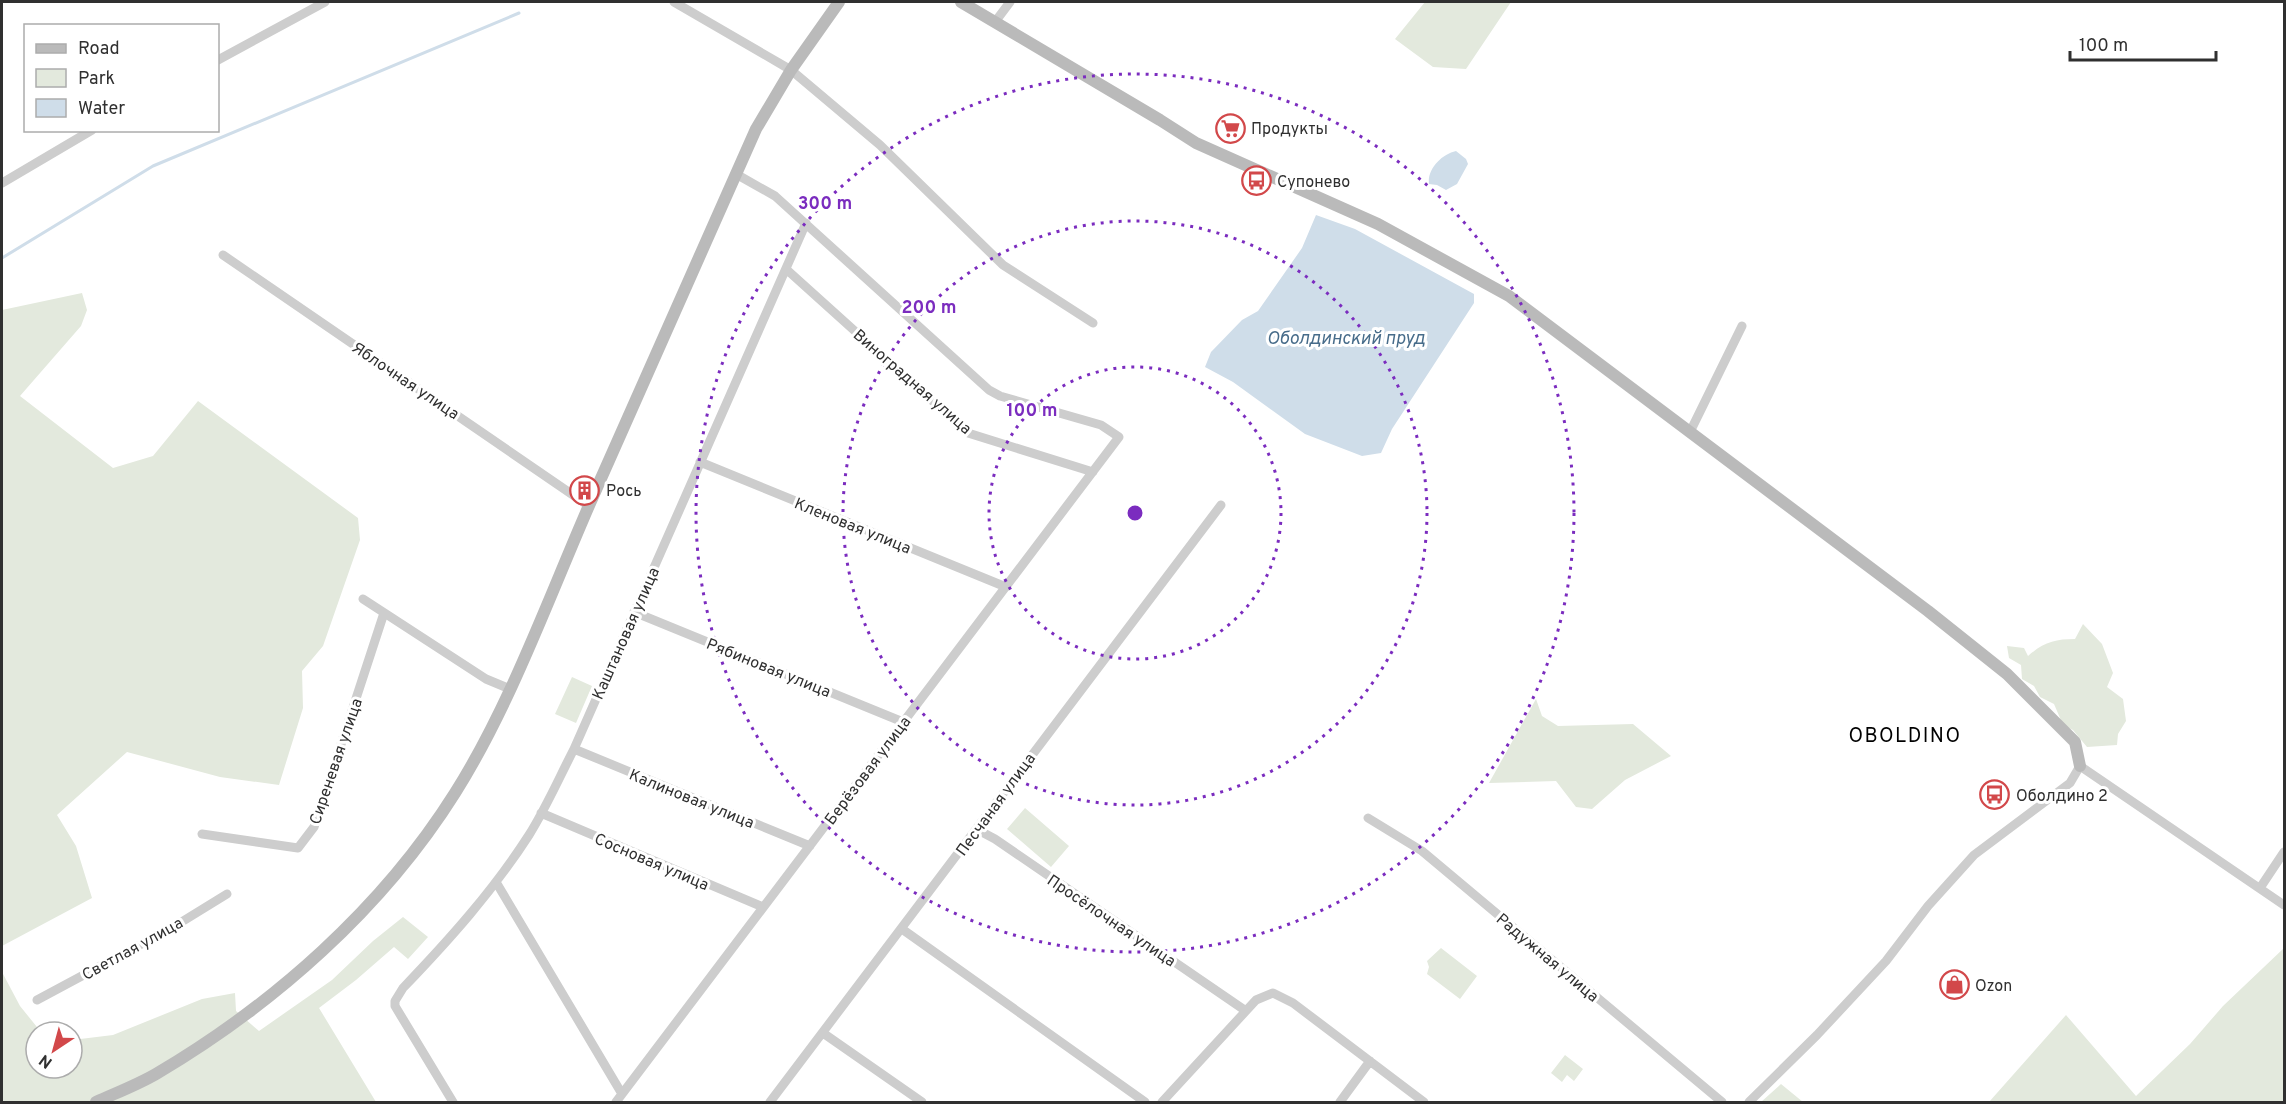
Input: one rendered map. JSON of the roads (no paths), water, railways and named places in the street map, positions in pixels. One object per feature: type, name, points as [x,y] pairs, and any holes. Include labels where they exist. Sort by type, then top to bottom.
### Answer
[{"type":"street","points":[[219,59],[324,2]]},
{"type":"street","points":[[675,2],[791,70],[880,145],[1003,265],[1093,323]]},
{"type":"street","points":[[96,1102],[154,1076],[232,1025],[267,998],[348,926],[402,867],[455,794],[510,689],[756,129],[791,70],[839,2]]},
{"type":"street","points":[[961,2],[1196,143],[1378,224],[1509,296],[1928,611],[2007,674],[2075,742],[2080,766],[2070,783],[1974,855],[1928,906],[1886,961],[1817,1035],[1749,1102]]},
{"type":"street","points":[[994,22],[1011,2]]},
{"type":"street","points":[[2,183],[89,132]]},
{"type":"street","points":[[736,174],[773,194],[806,223]]},
{"type":"street","name":"Каштановая улица","points":[[453,1102],[397,1010],[394,1001],[447,942],[496,882],[541,813],[573,749],[806,223]]},
{"type":"street","name":"Берёзовая улица","points":[[616,1102],[1119,437],[1101,425],[994,393],[806,223]]},
{"type":"street","name":"Яблочная улица","points":[[223,255],[589,506]]},
{"type":"street","name":"Виноградная улица","points":[[786,269],[968,433],[1093,472]]},
{"type":"street","points":[[1690,432],[1742,326]]},
{"type":"street","name":"Кленовая улица","points":[[700,462],[1006,587]]},
{"type":"street","name":"Песчаная улица","points":[[770,1102],[1221,506]]},
{"type":"street","points":[[363,599],[486,679],[510,689]]},
{"type":"street","name":"Рябиновая улица","points":[[634,612],[903,722]]},
{"type":"street","name":"Сиреневая улица","points":[[202,834],[298,848],[314,827],[384,614]]},
{"type":"street","name":"Калиновая улица","points":[[573,749],[810,846]]},
{"type":"street","points":[[2080,766],[2284,905]]},
{"type":"street","name":"Сосновая улица","points":[[541,813],[763,907]]},
{"type":"street","name":"Радужная улица","points":[[1368,818],[1422,851],[1722,1102]]},
{"type":"street","name":"Просёлочная улица","points":[[978,830],[995,839],[1246,1011]]},
{"type":"street","points":[[2260,888],[2284,852]]},
{"type":"street","points":[[496,882],[622,1094]]},
{"type":"street","name":"Светлая улица","points":[[37,1000],[175,926],[227,894]]},
{"type":"street","points":[[902,929],[1145,1102]]},
{"type":"street","points":[[1162,1102],[1256,1000],[1272,993],[1293,1003],[1425,1102]]},
{"type":"street","points":[[823,1033],[922,1102]]},
{"type":"street","points":[[1340,1102],[1370,1061]]},
{"type":"water","points":[[1456,151],[1466,159],[1468,164],[1457,184],[1446,190],[1429,184],[1430,173],[1436,163]]},
{"type":"water","name":"Оболдинский пруд","points":[[1316,215],[1355,229],[1474,294],[1474,303],[1392,429],[1381,453],[1362,456],[1305,434],[1233,382],[1205,367],[1211,352],[1242,320],[1258,311],[1302,248]]},
{"type":"waterway","points":[[2,258],[153,166],[519,13]]},
{"type":"place","name":"Продукты","points":[[1230,128]]},
{"type":"place","name":"Супонево","points":[[1256,181]]},
{"type":"place","name":"Рось","points":[[585,490]]},
{"type":"place","name":"Оболдино 2","points":[[1995,795]]},
{"type":"place","name":"Ozon","points":[[1954,985]]},
{"type":"district","name":"OBOLDINO","points":[[1905,735]]}]
